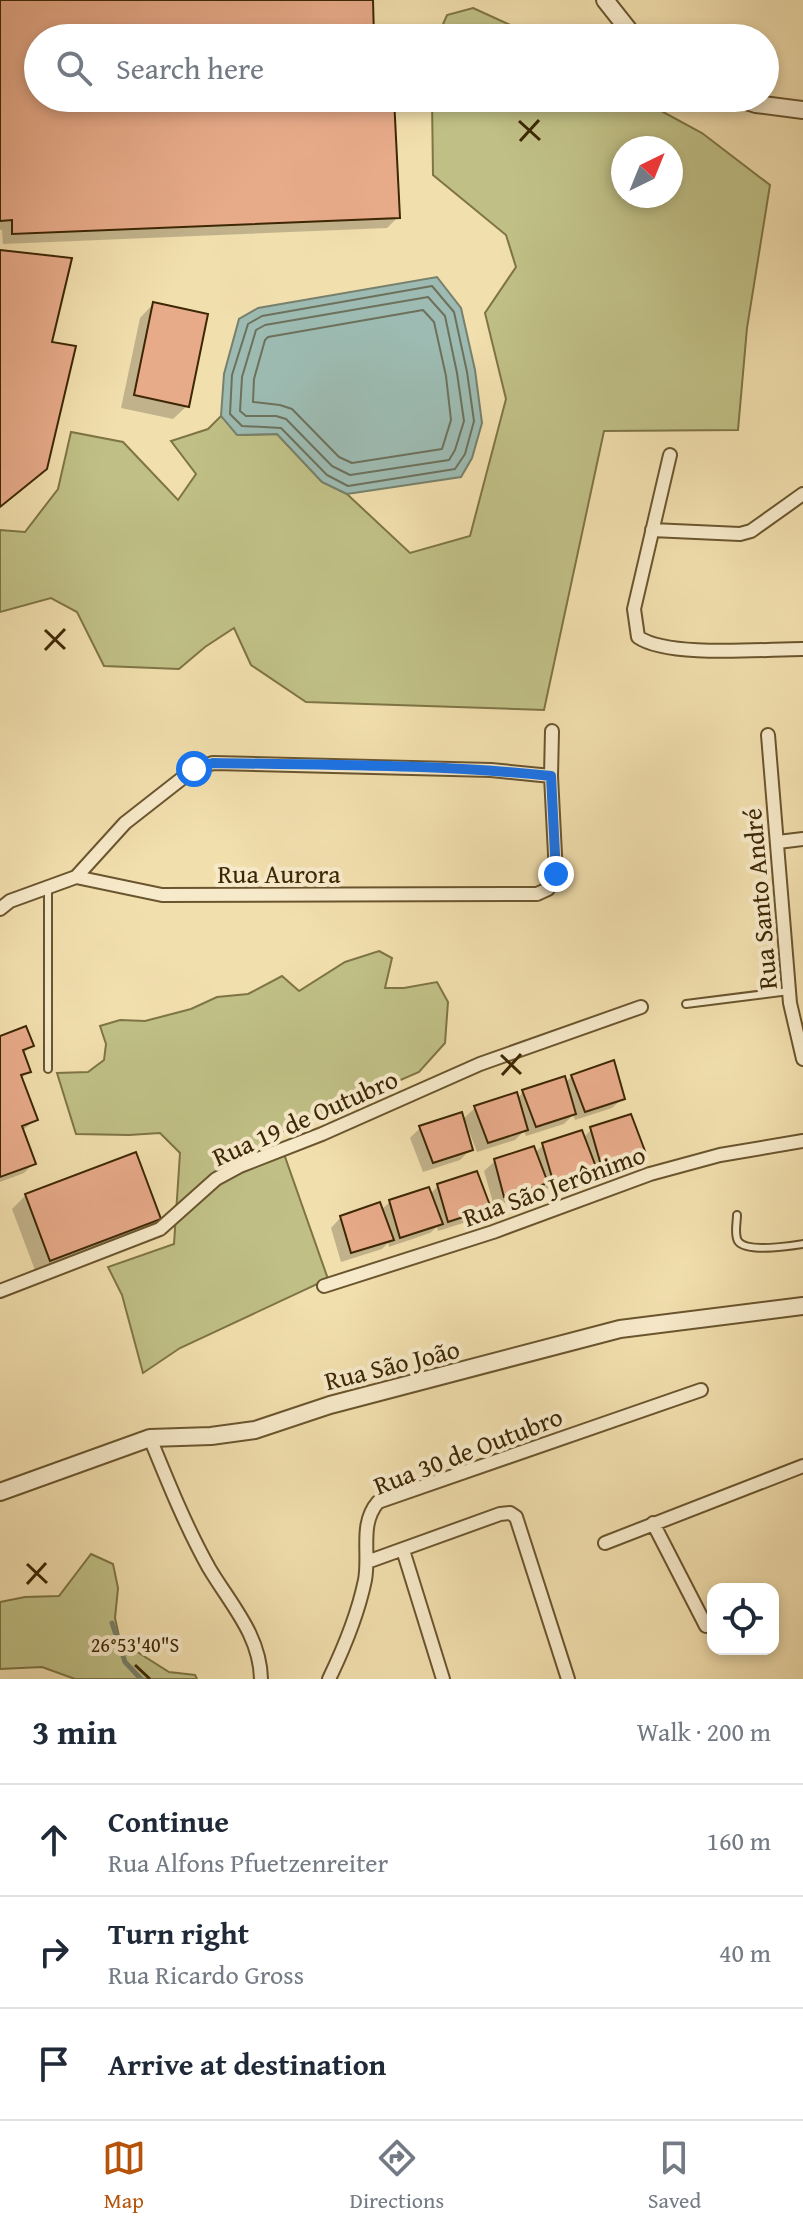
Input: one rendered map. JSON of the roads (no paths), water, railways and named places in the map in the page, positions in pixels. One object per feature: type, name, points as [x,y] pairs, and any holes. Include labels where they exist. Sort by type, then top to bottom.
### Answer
[{"type":"street","points":[[605,0],[624,24]]},
{"type":"street","points":[[779,107],[803,110]]},
{"type":"street","points":[[670,455],[634,609],[638,637],[649,645],[672,649],[803,648]]},
{"type":"street","points":[[652,530],[740,534],[751,531],[803,494]]},
{"type":"street","points":[[76,877],[125,823],[194,769],[213,763],[476,769],[551,776],[552,731]]},
{"type":"street","name":"Rua Santo André","points":[[768,735],[789,991],[803,1059]]},
{"type":"street","name":"Rua Aurora","points":[[0,909],[10,901],[76,877],[162,895],[537,894],[548,889],[556,874],[551,776]]},
{"type":"street","points":[[778,842],[803,839]]},
{"type":"street","name":"Rua 19 de Outubro","points":[[0,1291],[160,1229],[216,1179],[240,1166],[322,1134],[480,1064],[641,1007]]},
{"type":"street","name":"Rua São Jerônimo","points":[[324,1286],[506,1227],[650,1174],[720,1155],[803,1141]]},
{"type":"street","name":"Rua São João","points":[[0,1492],[150,1438],[211,1436],[255,1430],[330,1405],[620,1329],[803,1306]]},
{"type":"street","name":"Rua 30 de Outubro","points":[[329,1679],[355,1619],[367,1562],[366,1526],[370,1511],[378,1502],[701,1390]]},
{"type":"street","points":[[150,1438],[209,1568],[255,1642],[261,1679]]},
{"type":"street","points":[[605,1543],[803,1466]]},
{"type":"street","points":[[367,1562],[510,1513],[516,1517],[568,1679]]},
{"type":"street","points":[[653,1523],[706,1626]]},
{"type":"street","points":[[403,1550],[443,1679]]},
{"type":"lane","points":[[48,886],[48,1069]]},
{"type":"lane","points":[[686,1004],[789,991]]},
{"type":"lane","points":[[737,1215],[736,1234],[744,1246],[803,1244]]},
{"type":"water","points":[[437,277],[461,308],[475,370],[482,423],[472,458],[461,477],[347,494],[322,482],[277,434],[237,435],[221,416],[224,374],[239,319],[258,308]]},
{"type":"waterway","points":[[112,1623],[125,1662],[141,1679]]}]
